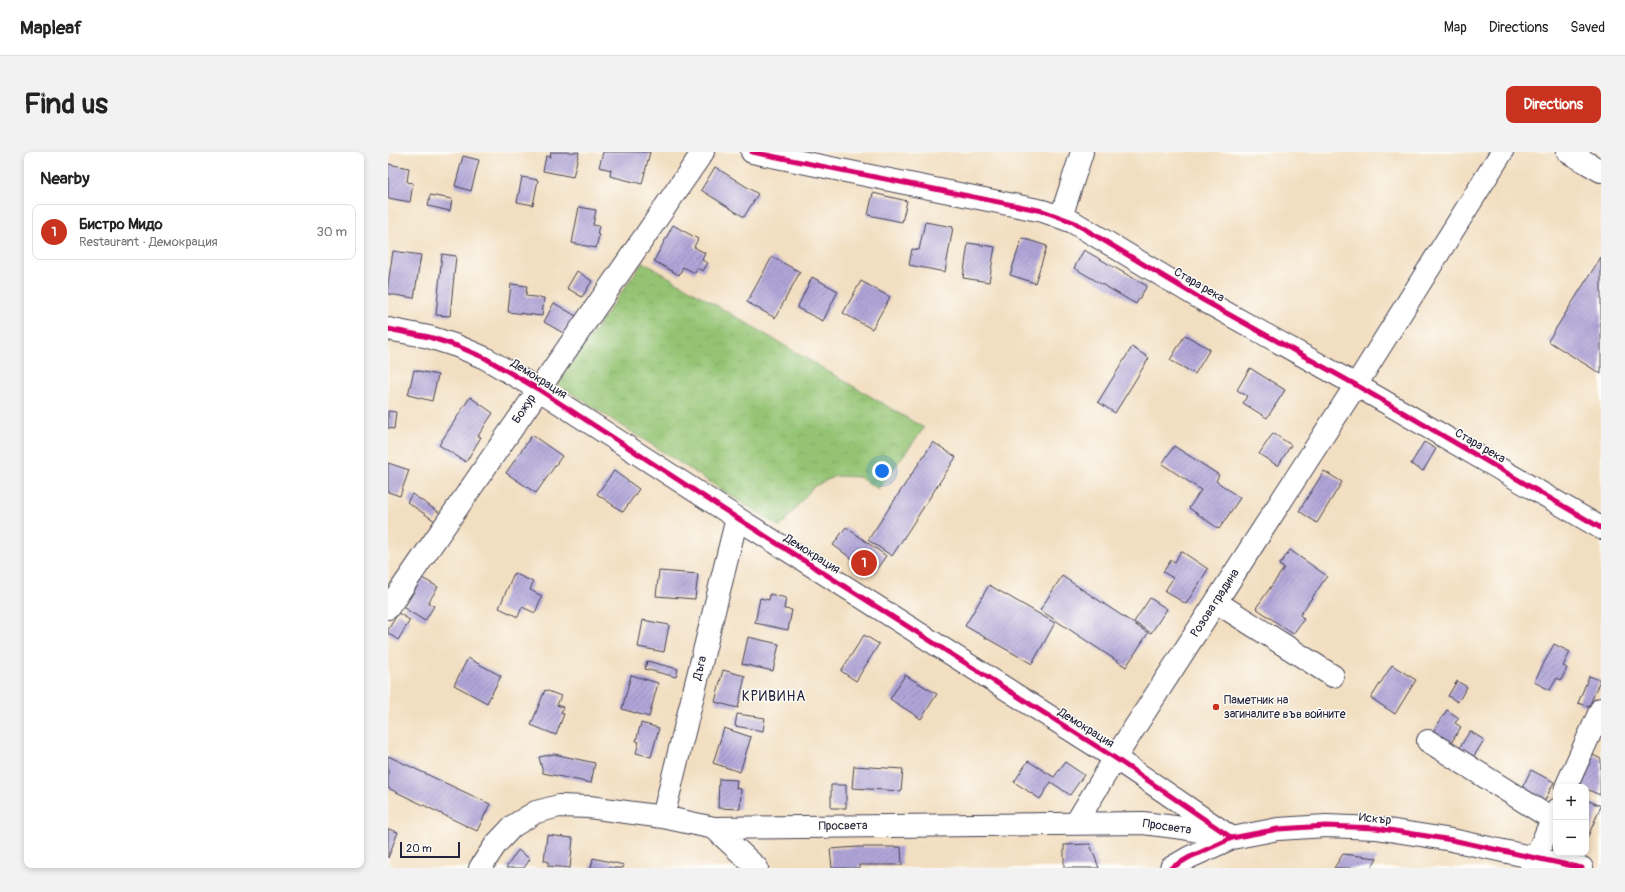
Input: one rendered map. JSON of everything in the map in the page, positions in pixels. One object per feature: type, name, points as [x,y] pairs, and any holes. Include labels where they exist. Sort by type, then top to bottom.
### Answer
[{"type":"street","name":"Божур","points":[[388,608],[703,152]]},
{"type":"street","name":"Стара река","points":[[752,152],[1036,209],[1073,222],[1203,300],[1356,385],[1601,528]]},
{"type":"street","points":[[1061,217],[1082,152]]},
{"type":"street","name":"Розова градина","points":[[1076,823],[1115,758],[1356,385],[1502,152]]},
{"type":"street","points":[[1568,152],[1601,171]]},
{"type":"street","name":"Демокрация","points":[[388,328],[429,337],[457,346],[485,358],[538,389],[737,518],[1115,758],[1232,838]]},
{"type":"street","name":"Дъга","points":[[663,817],[737,518]]},
{"type":"street","points":[[1216,602],[1333,676]]},
{"type":"street","points":[[1567,784],[1601,709]]},
{"type":"street","points":[[1428,741],[1553,813]]},
{"type":"street","name":"Просвета","points":[[480,868],[496,844],[513,826],[536,812],[559,806],[574,806],[663,817],[714,828],[1143,823],[1183,828],[1232,838]]},
{"type":"street","points":[[1534,863],[1553,816]]},
{"type":"street","name":"Искър","points":[[1171,868],[1190,857],[1232,838],[1285,829],[1326,826],[1376,828],[1452,840],[1534,863],[1582,868]]},
{"type":"street","points":[[714,828],[757,868]]},
{"type":"green space","points":[[643,262],[924,428],[878,489],[859,477],[835,476],[813,487],[780,527],[557,384]]},
{"type":"building","points":[[551,152],[579,152],[573,177],[543,171],[546,156],[550,157]]},
{"type":"building","points":[[603,152],[650,152],[642,184],[610,176],[611,170],[599,167]]},
{"type":"building","points":[[463,156],[479,160],[471,191],[455,186]]},
{"type":"building","points":[[388,164],[409,168],[407,182],[413,183],[410,202],[388,198]]},
{"type":"building","points":[[715,167],[758,194],[744,217],[701,190]]},
{"type":"building","points":[[522,177],[538,180],[533,205],[517,202]]},
{"type":"building","points":[[873,193],[907,201],[902,222],[868,215]]},
{"type":"building","points":[[430,195],[452,199],[450,211],[428,206]]},
{"type":"building","points":[[579,207],[596,210],[593,225],[599,226],[597,234],[599,235],[596,248],[572,243]]},
{"type":"building","points":[[925,222],[953,227],[945,272],[909,265],[912,249],[919,250]]},
{"type":"building","points":[[673,225],[698,239],[694,247],[705,253],[702,260],[708,263],[703,271],[697,268],[695,273],[683,267],[679,275],[654,261]]},
{"type":"building","points":[[1022,238],[1047,246],[1035,283],[1010,275]]},
{"type":"building","points":[[968,243],[995,247],[989,282],[963,278]]},
{"type":"building","points":[[1084,250],[1147,286],[1136,304],[1074,268]]},
{"type":"building","points":[[393,251],[421,255],[414,298],[388,294]]},
{"type":"building","points":[[442,254],[456,256],[450,316],[436,315]]},
{"type":"building","points":[[772,257],[800,272],[775,318],[747,302]]},
{"type":"building","points":[[1601,257],[1601,374],[1548,341]]},
{"type":"building","points":[[577,271],[592,281],[582,297],[567,288]]},
{"type":"building","points":[[812,277],[838,291],[823,321],[797,308]]},
{"type":"building","points":[[861,281],[890,297],[872,329],[843,313]]},
{"type":"building","points":[[511,284],[527,286],[526,296],[544,298],[542,316],[508,312]]},
{"type":"building","points":[[554,303],[576,316],[565,334],[544,322]]},
{"type":"building","points":[[1185,335],[1210,349],[1195,374],[1170,360]]},
{"type":"building","points":[[1132,347],[1149,358],[1115,413],[1098,402]]},
{"type":"building","points":[[1250,368],[1285,390],[1267,418],[1243,403],[1247,396],[1237,390]]},
{"type":"building","points":[[414,370],[438,375],[432,401],[408,395]]},
{"type":"building","points":[[470,397],[493,413],[478,436],[481,437],[466,462],[439,445]]},
{"type":"building","points":[[388,411],[396,412],[394,429],[388,428]]},
{"type":"building","points":[[1273,433],[1291,445],[1278,466],[1259,454]]},
{"type":"building","points":[[532,435],[562,456],[536,493],[506,473]]},
{"type":"building","points":[[933,442],[956,457],[892,556],[868,540]]},
{"type":"building","points":[[1424,442],[1436,449],[1423,471],[1411,464]]},
{"type":"building","points":[[1174,446],[1219,475],[1216,481],[1240,498],[1219,529],[1189,508],[1201,490],[1162,464]]},
{"type":"building","points":[[388,463],[409,470],[400,496],[388,492]]},
{"type":"building","points":[[614,471],[639,489],[623,512],[597,494]]},
{"type":"building","points":[[1324,471],[1342,482],[1317,523],[1299,511]]},
{"type":"building","points":[[412,494],[440,513],[435,521],[407,502]]},
{"type":"building","points":[[846,527],[886,556],[873,574],[833,545]]},
{"type":"building","points":[[1290,550],[1327,576],[1300,615],[1304,619],[1293,634],[1256,608],[1284,568],[1279,565]]},
{"type":"building","points":[[1181,551],[1208,569],[1186,604],[1165,591],[1173,578],[1163,572],[1171,560],[1175,562]]},
{"type":"building","points":[[659,571],[698,574],[695,599],[656,596]]},
{"type":"building","points":[[514,573],[533,582],[530,590],[542,596],[535,613],[522,607],[518,617],[499,608]]},
{"type":"building","points":[[1062,576],[1148,633],[1126,667],[1040,610]]},
{"type":"building","points":[[422,578],[438,587],[428,603],[434,606],[425,621],[404,608]]},
{"type":"building","points":[[989,585],[1055,623],[1032,664],[965,626]]},
{"type":"building","points":[[770,594],[786,598],[784,609],[792,610],[788,630],[755,623],[760,598],[769,600]]},
{"type":"building","points":[[1150,598],[1167,609],[1151,633],[1134,622]]},
{"type":"building","points":[[398,613],[410,620],[398,640],[388,633],[388,630]]},
{"type":"building","points":[[643,620],[669,625],[664,652],[638,647]]},
{"type":"building","points":[[864,635],[879,644],[856,681],[841,671]]},
{"type":"building","points":[[748,637],[779,644],[773,671],[742,664]]},
{"type":"building","points":[[1554,644],[1570,652],[1563,666],[1567,668],[1561,680],[1557,678],[1550,690],[1534,682]]},
{"type":"building","points":[[468,658],[501,676],[487,703],[454,685]]},
{"type":"building","points":[[647,661],[678,669],[676,677],[645,669]]},
{"type":"building","points":[[1392,665],[1416,680],[1395,714],[1371,698]]},
{"type":"building","points":[[723,670],[745,676],[738,708],[715,702]]},
{"type":"building","points":[[631,675],[658,683],[649,717],[622,709]]},
{"type":"building","points":[[905,675],[937,694],[921,719],[890,699]]},
{"type":"building","points":[[1589,676],[1600,680],[1589,707],[1578,703]]},
{"type":"building","points":[[1457,681],[1467,687],[1458,702],[1448,696]]},
{"type":"building","points":[[545,690],[561,696],[557,705],[563,707],[561,713],[564,714],[556,735],[531,725]]},
{"type":"building","points":[[1447,710],[1459,718],[1455,723],[1461,727],[1448,748],[1430,736]]},
{"type":"building","points":[[737,714],[765,718],[763,731],[735,726]]},
{"type":"building","points":[[641,723],[659,728],[651,757],[636,753],[639,742],[636,741]]},
{"type":"building","points":[[724,728],[751,737],[740,772],[713,763]]},
{"type":"building","points":[[1470,731],[1484,740],[1470,762],[1456,753]]},
{"type":"building","points":[[554,754],[595,763],[591,783],[543,773],[539,757]]},
{"type":"building","points":[[1593,755],[1601,759],[1600,795],[1589,790],[1589,784],[1580,784]]},
{"type":"building","points":[[388,756],[490,804],[477,831],[388,788]]},
{"type":"building","points":[[1028,761],[1054,777],[1065,762],[1084,775],[1070,795],[1051,782],[1040,799],[1014,782]]},
{"type":"building","points":[[854,766],[903,769],[901,791],[852,788]]},
{"type":"building","points":[[1531,770],[1554,782],[1542,806],[1519,794]]},
{"type":"building","points":[[719,779],[737,780],[736,788],[741,789],[740,809],[718,808]]},
{"type":"building","points":[[831,785],[846,785],[846,808],[831,808]]},
{"type":"building","points":[[1589,801],[1601,806],[1589,834]]},
{"type":"building","points":[[388,829],[398,832],[388,858]]},
{"type":"building","points":[[547,835],[573,838],[570,868],[548,866],[548,861],[544,861]]},
{"type":"building","points":[[1090,844],[1099,868],[1064,868],[1064,845]]},
{"type":"building","points":[[858,847],[901,847],[902,865],[859,865],[859,868],[832,868],[830,849]]},
{"type":"building","points":[[518,850],[530,859],[524,868],[506,868]]},
{"type":"building","points":[[1343,854],[1377,858],[1371,868],[1334,868]]},
{"type":"building","points":[[593,858],[624,865],[623,868],[591,868]]},
{"type":"cycle path","points":[[752,152],[1043,211],[1073,222],[1203,300],[1356,385],[1601,528]]},
{"type":"cycle path","points":[[388,329],[429,337],[457,346],[485,358],[538,389],[737,518],[1115,758],[1232,838]]},
{"type":"cycle path","points":[[1171,868],[1190,857],[1232,838],[1278,829],[1326,826],[1376,828],[1452,840],[1582,868]]},
{"type":"place","name":"Бистро Мидо","points":[[864,563]]},
{"type":"place","name":"Паметник на загиналите във войните","points":[[1216,707]]},
{"type":"district","name":"КРИВИНА","points":[[774,696]]}]
